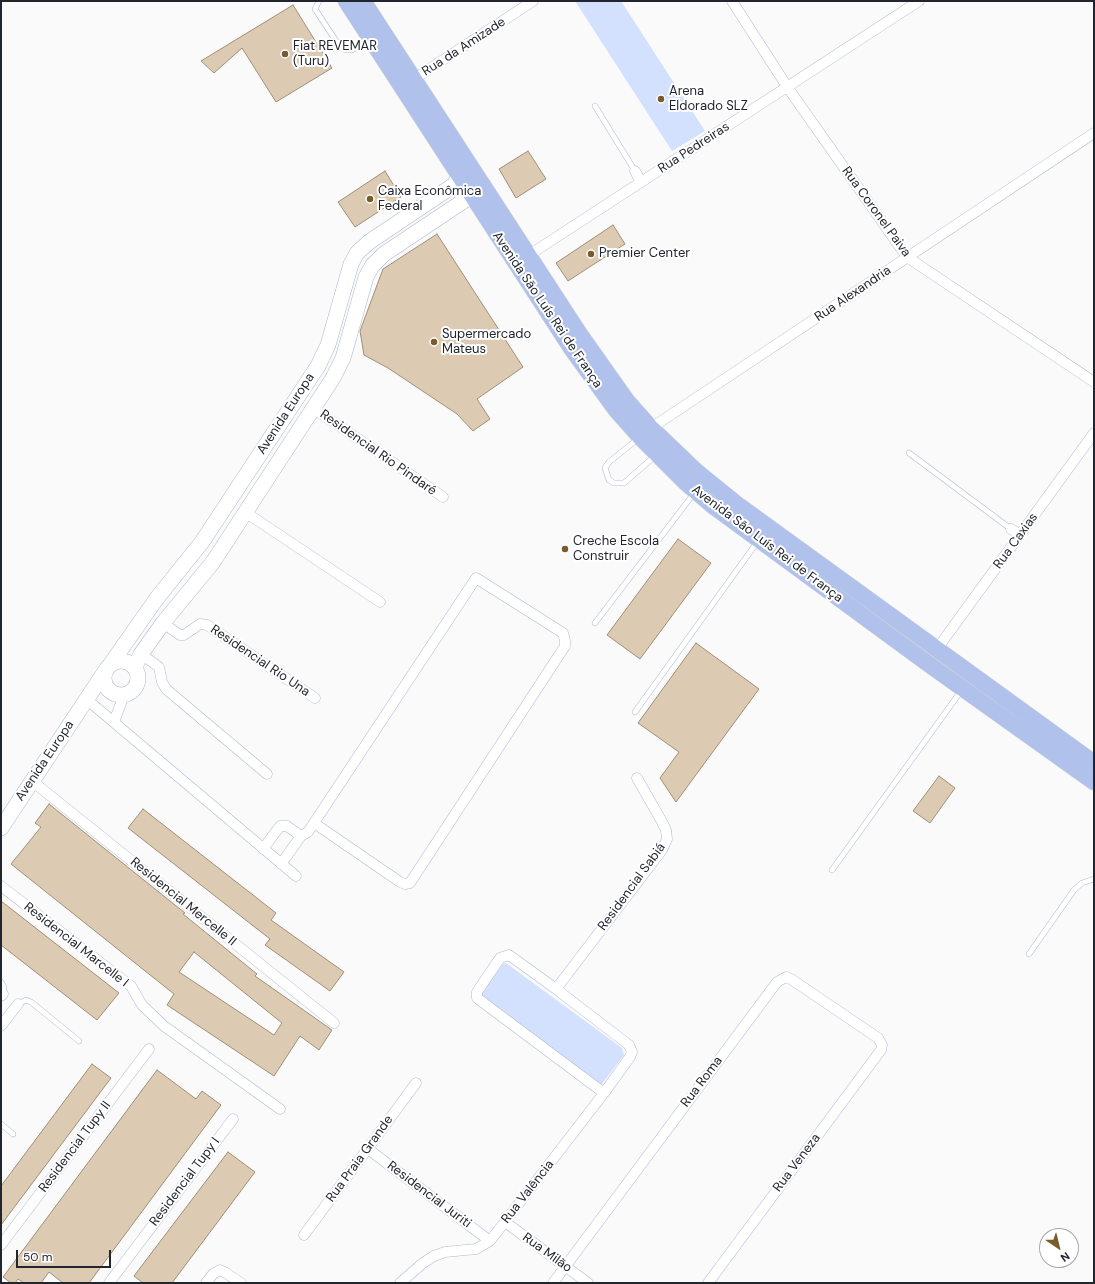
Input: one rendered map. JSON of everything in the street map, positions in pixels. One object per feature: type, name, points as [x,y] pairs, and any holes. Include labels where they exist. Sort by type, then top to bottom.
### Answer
[{"type":"main road","name":"Avenida São Luís Rei de França","points":[[346,1],[571,348],[616,410],[738,505],[1094,763]]},
{"type":"main road","name":"Avenida São Luís Rei de França","points":[[364,1],[529,255],[604,369],[627,401],[657,455],[695,491],[759,540],[1094,782]]},
{"type":"street","name":"Rua da Amizade","points":[[414,80],[533,1]]},
{"type":"street","name":"Rua Coronel Paiva","points":[[732,1],[788,88],[907,257],[1094,382]]},
{"type":"street","name":"Rua Pedreiras","points":[[529,255],[788,88],[919,1]]},
{"type":"street","name":"Rua Alexandria","points":[[646,433],[1094,133]]},
{"type":"street","points":[[635,171],[641,182]]},
{"type":"street","name":"Avenida Europa","points":[[1,828],[77,714],[89,700],[108,668],[157,598],[202,542],[318,366],[328,345],[351,264],[360,249],[454,185],[459,176]]},
{"type":"street","points":[[472,196],[481,181]]},
{"type":"street","name":"Avenida Europa","points":[[89,700],[117,693],[130,693],[138,684],[138,661],[163,623],[207,570],[338,368],[369,270],[379,258],[472,196]]},
{"type":"street","points":[[342,295],[360,300]]},
{"type":"street","name":"Residencial Rio Pindaré","points":[[313,408],[443,498]]},
{"type":"street","name":"Rua Caxias","points":[[937,649],[1094,433]]},
{"type":"street","points":[[245,512],[380,602]]},
{"type":"street","points":[[1011,529],[1020,535]]},
{"type":"street","points":[[281,864],[301,836],[308,832],[476,578],[562,632],[565,641],[564,646],[410,883],[400,882],[314,823]]},
{"type":"street","name":"Residencial Rio Una","points":[[163,623],[180,635],[184,635],[200,624],[208,625],[315,698]]},
{"type":"street","points":[[114,722],[117,693],[104,682],[108,668],[120,661],[130,664],[138,661],[159,667],[162,682],[166,689],[267,774]]},
{"type":"street","points":[[89,700],[296,876]]},
{"type":"street","name":"Residencial Sabiá","points":[[556,989],[662,850],[667,839],[666,830],[637,778]]},
{"type":"street","name":"Residencial Mercelle II","points":[[32,781],[334,1023]]},
{"type":"street","points":[[263,849],[280,826],[287,826],[301,836]]},
{"type":"street","name":"Residencial Marcelle I","points":[[1,886],[131,986],[142,1005],[164,1026],[280,1109]]},
{"type":"street","points":[[556,989],[509,955],[500,958],[477,992],[477,998],[604,1094]]},
{"type":"street","name":"Rua Roma","points":[[553,1283],[781,978],[786,977],[791,979],[878,1038],[881,1042]]},
{"type":"street","name":"Rua Valência","points":[[400,1283],[423,1263],[434,1256],[445,1252],[476,1249],[490,1241],[628,1061],[632,1052],[629,1045],[556,989]]},
{"type":"street","points":[[1,1026],[18,1004]]},
{"type":"street","name":"Rua Veneza","points":[[708,1283],[881,1050],[881,1042]]},
{"type":"street","name":"Residencial Tupy II","points":[[1,1245],[149,1049]]},
{"type":"street","name":"Rua Praia Grande","points":[[304,1236],[416,1083]]},
{"type":"street","name":"Residencial Tupy I","points":[[109,1283],[233,1119]]},
{"type":"street","name":"Residencial Juriti","points":[[368,1149],[490,1241]]},
{"type":"street","name":"Rua Milão","points":[[505,1222],[588,1283]]},
{"type":"street","points":[[206,1283],[213,1274],[220,1270],[237,1280]]},
{"type":"lane","points":[[319,1],[315,9],[340,47],[345,50],[352,50],[370,38]]},
{"type":"lane","points":[[595,106],[635,171]]},
{"type":"lane","points":[[646,433],[609,462],[605,468],[609,480],[614,483],[624,483],[657,455]]},
{"type":"lane","points":[[909,453],[1011,529]]},
{"type":"lane","points":[[595,623],[695,491]]},
{"type":"lane","points":[[635,712],[759,540]]},
{"type":"lane","points":[[832,870],[963,688]]},
{"type":"lane","points":[[1028,954],[1074,890],[1082,883],[1094,879]]},
{"type":"lane","points":[[1,982],[4,987],[2,995]]},
{"type":"lane","points":[[18,1004],[26,1000],[31,1002],[79,1041]]},
{"type":"lane","points":[[1,1124],[13,1134]]},
{"type":"shaded area","name":"Arena Eldorado SLZ","points":[[575,1],[621,1],[705,131],[672,151]]},
{"type":"shaded area","points":[[506,963],[622,1048],[624,1055],[602,1084],[599,1084],[482,995],[482,992],[503,964]]},
{"type":"building","name":"Fiat REVEMAR (Turu)","points":[[293,5],[332,68],[276,102],[242,48],[214,73],[201,61]]},
{"type":"building","points":[[528,151],[546,179],[516,198],[499,169]]},
{"type":"building","name":"Caixa Econômica Federal","points":[[385,171],[401,197],[355,227],[338,202]]},
{"type":"building","name":"Premier Center","points":[[613,225],[625,244],[568,281],[556,263]]},
{"type":"building","name":"Supermercado Mateus","points":[[437,234],[523,367],[477,399],[490,419],[473,431],[457,414],[388,368],[364,355],[360,331],[383,269]]},
{"type":"building","points":[[678,539],[711,563],[640,659],[607,635]]},
{"type":"building","points":[[696,643],[759,689],[676,802],[660,778],[679,752],[638,723]]},
{"type":"building","points":[[939,776],[955,788],[930,823],[913,811]]},
{"type":"building","points":[[49,804],[185,913],[183,914],[257,974],[255,976],[332,1030],[319,1050],[300,1036],[274,1076],[167,1005],[174,994],[11,864],[41,827],[35,823]],"holes":[[[194,952],[282,1023],[274,1035],[179,972]]]},
{"type":"building","points":[[143,809],[276,913],[271,920],[344,972],[330,991],[265,945],[270,939],[128,828]]},
{"type":"building","points":[[1,901],[119,993],[97,1020],[1,945]]},
{"type":"building","points":[[92,1064],[111,1078],[1,1225],[1,1186]]},
{"type":"building","points":[[157,1070],[196,1099],[202,1091],[221,1105],[89,1283],[63,1283],[49,1272],[41,1283],[24,1283],[18,1279],[15,1283],[11,1283],[3,1277]]},
{"type":"building","points":[[228,1152],[255,1172],[172,1283],[143,1283],[134,1276]]},
{"type":"place","name":"Fiat REVEMAR (Turu)","points":[[285,54]]},
{"type":"place","name":"Arena Eldorado SLZ","points":[[661,99]]},
{"type":"place","name":"Caixa Econômica Federal","points":[[370,199]]},
{"type":"place","name":"Premier Center","points":[[591,254]]},
{"type":"place","name":"Supermercado Mateus","points":[[434,342]]},
{"type":"place","name":"Creche Escola Construir","points":[[565,549]]}]
